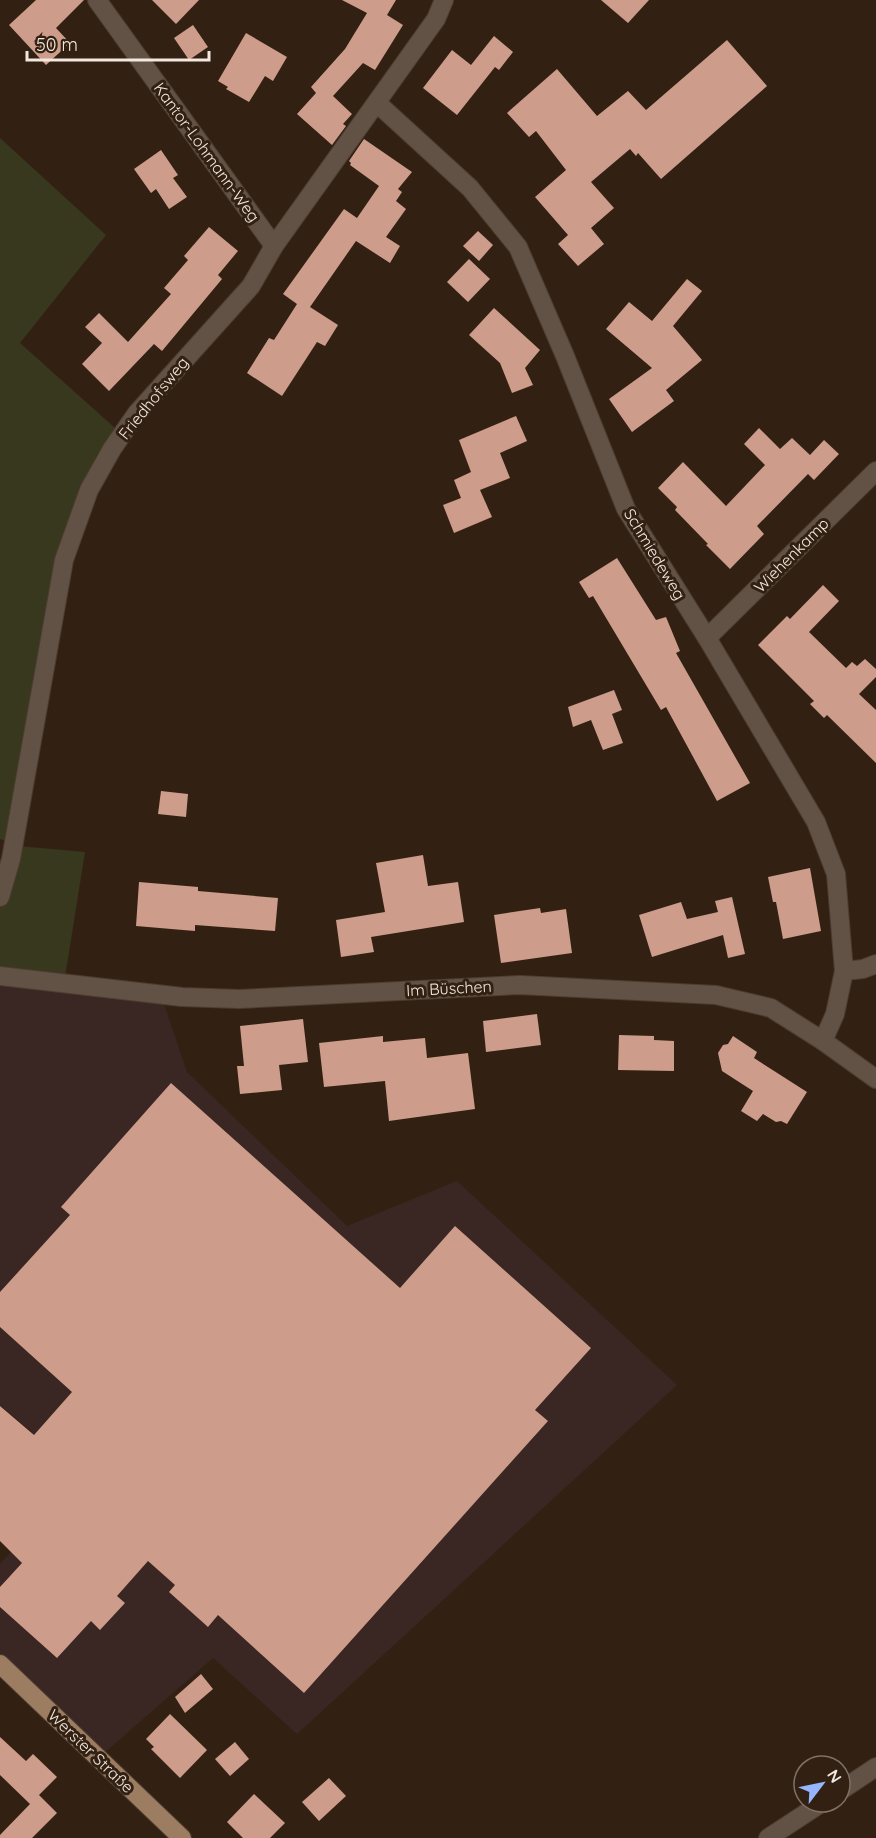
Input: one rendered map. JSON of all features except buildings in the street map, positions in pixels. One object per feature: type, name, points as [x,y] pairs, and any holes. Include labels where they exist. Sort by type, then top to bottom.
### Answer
[{"type":"main road","name":"Werster Straße","points":[[0,1664],[182,1838]]},
{"type":"street","name":"Kantor-Lohmann-Weg","points":[[97,0],[274,246]]},
{"type":"street","name":"Friedhofsweg","points":[[0,897],[11,859],[64,560],[89,490],[136,413],[250,286],[274,246],[436,19],[444,0]]},
{"type":"street","name":"Schmiedeweg","points":[[377,103],[471,188],[518,247],[565,356],[626,509],[707,638],[816,822],[836,874],[844,971],[835,1014],[823,1041]]},
{"type":"street","name":"Wiehenkamp","points":[[707,638],[876,471]]},
{"type":"street","points":[[844,971],[863,969],[876,964]]},
{"type":"street","name":"Im Büschen","points":[[0,976],[182,997],[228,998],[520,985],[716,995],[771,1008],[876,1079]]},
{"type":"street","points":[[852,1783],[876,1767]]},
{"type":"street","points":[[768,1838],[805,1814]]},
{"type":"shaded area","points":[[0,971],[163,1001],[187,1072],[347,1226],[457,1181],[677,1385],[297,1734],[213,1658],[96,1760],[0,1667],[0,1564],[31,1530],[0,1462],[32,1432],[0,1405]]},
{"type":"green space","points":[[0,138],[106,235],[20,343],[115,428],[97,455],[82,487],[18,846],[0,839]]},
{"type":"green space","points":[[18,846],[85,852],[65,977],[0,971],[0,907]]}]
